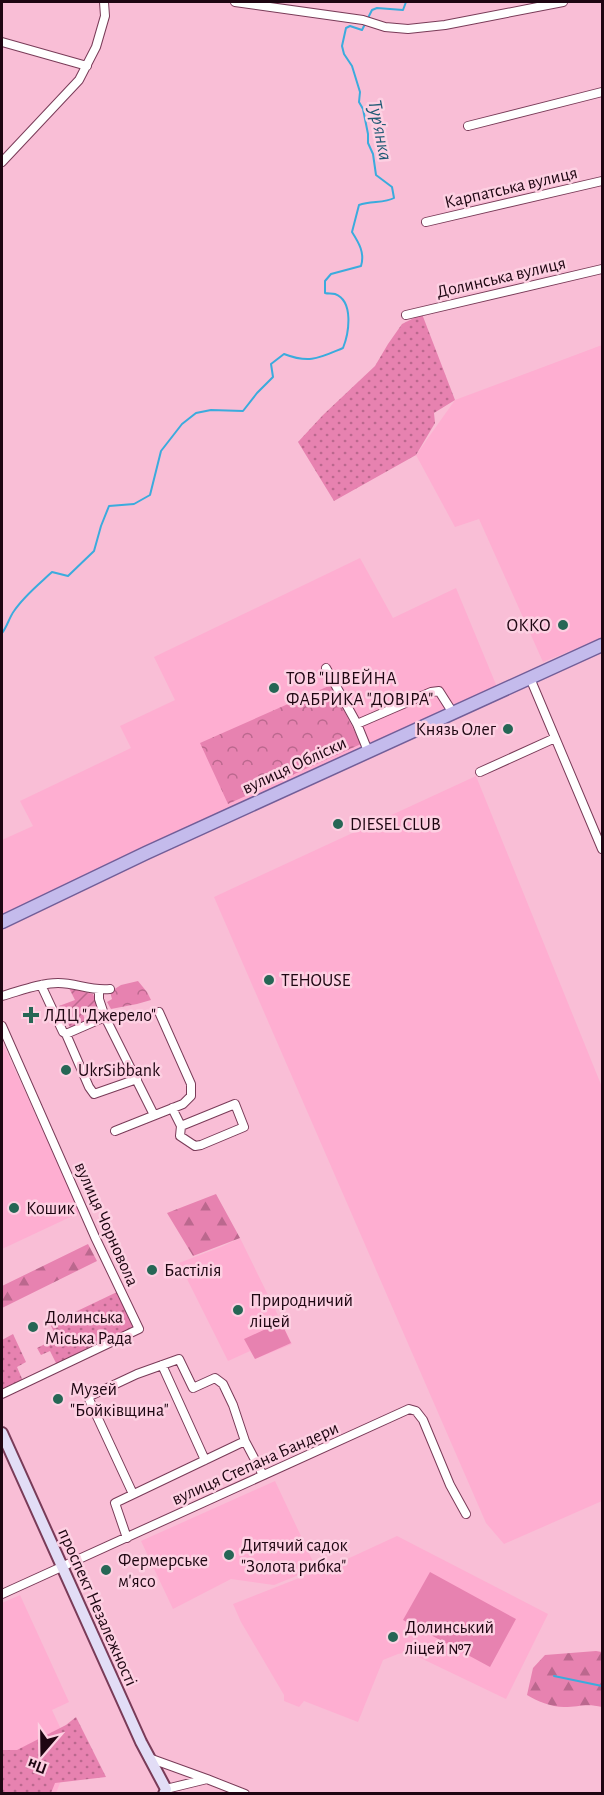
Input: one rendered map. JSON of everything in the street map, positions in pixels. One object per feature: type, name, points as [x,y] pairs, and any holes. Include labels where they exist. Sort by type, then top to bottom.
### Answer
[{"type":"main road","name":"вулиця Обліски","points":[[2,922],[368,751],[603,645]]},
{"type":"main road","name":"проспект Незалежності","points":[[2,1433],[61,1567],[165,1791]]},
{"type":"street","points":[[2,162],[80,80],[96,47],[105,16],[104,2]]},
{"type":"street","points":[[235,2],[314,12],[366,21],[385,27],[408,29],[445,25],[562,2]]},
{"type":"street","points":[[314,2],[314,12]]},
{"type":"street","points":[[2,42],[87,66]]},
{"type":"street","points":[[468,126],[603,92]]},
{"type":"street","name":"Карпатська вулиця","points":[[426,222],[603,181]]},
{"type":"street","name":"Долинська вулиця","points":[[406,315],[603,269]]},
{"type":"street","points":[[326,668],[357,724],[368,751]]},
{"type":"street","points":[[530,678],[603,849]]},
{"type":"street","points":[[357,724],[431,692],[440,691],[453,713]]},
{"type":"street","points":[[480,771],[555,738]]},
{"type":"street","points":[[2,996],[41,985],[59,983],[99,990],[110,989]]},
{"type":"street","points":[[41,985],[94,1094],[136,1079]]},
{"type":"street","points":[[99,990],[99,999],[105,1017],[154,1115]]},
{"type":"street","points":[[115,1131],[183,1104],[189,1099],[192,1088],[159,1012]]},
{"type":"street","points":[[66,1034],[105,1017]]},
{"type":"street","name":"вулиця Чорновола","points":[[2,1026],[95,1237],[139,1329],[2,1394]]},
{"type":"street","points":[[172,1108],[181,1126],[180,1136],[195,1146],[243,1127],[235,1104],[181,1126]]},
{"type":"street","points":[[133,1494],[88,1397],[137,1374],[179,1359],[193,1388],[215,1378],[224,1384],[245,1441],[263,1476]]},
{"type":"street","points":[[162,1365],[205,1460]]},
{"type":"street","name":"вулиця Степана Бандери","points":[[2,1594],[409,1409],[416,1411],[423,1420],[450,1485],[466,1514]]},
{"type":"street","points":[[127,1538],[115,1503],[245,1441]]},
{"type":"street","points":[[149,1758],[245,1794]]},
{"type":"street","points":[[165,1791],[207,1779]]},
{"type":"shaded area","points":[[602,345],[602,638],[543,662],[479,519],[455,527],[416,455],[455,400]]},
{"type":"shaded area","points":[[360,558],[393,618],[456,588],[497,687],[2,917],[2,840],[33,826],[20,801],[131,748],[120,726],[175,700],[154,657]]},
{"type":"shaded area","points":[[476,776],[602,1087],[602,1501],[504,1544],[486,1523],[214,897]]},
{"type":"shaded area","points":[[2,1042],[81,1212],[2,1249]]},
{"type":"shaded area","name":"Природничий ліцей","points":[[240,1238],[292,1344],[255,1359],[250,1351],[228,1361],[179,1263]]},
{"type":"shaded area","name":"Дитячий садок \"Золота рибка\"","points":[[275,1481],[316,1568],[274,1585],[231,1579],[173,1609],[141,1541]]},
{"type":"shaded area","name":"Долинський ліцей №7","points":[[397,1536],[548,1614],[506,1699],[408,1652],[383,1660],[358,1722],[304,1701],[299,1707],[284,1701],[284,1695],[241,1622],[233,1604],[345,1560]]},
{"type":"shaded area","points":[[20,1595],[69,1702],[52,1710],[72,1753],[56,1793],[2,1793],[2,1603]]},
{"type":"green space","points":[[422,314],[455,400],[434,413],[435,423],[416,455],[334,501],[298,442],[375,366],[402,324]]},
{"type":"green space","points":[[331,685],[361,744],[228,804],[200,743]]},
{"type":"green space","points":[[138,981],[151,1000],[111,1009],[107,1002],[112,999],[110,992],[121,985]]},
{"type":"green space","points":[[69,988],[93,994],[98,1006],[82,1012],[86,1022],[70,1027],[59,1006],[75,1000]]},
{"type":"green space","points":[[216,1194],[240,1238],[193,1256],[167,1213]]},
{"type":"green space","points":[[88,1244],[97,1261],[2,1308],[2,1286]]},
{"type":"green space","points":[[117,1292],[134,1328],[57,1365],[50,1351],[41,1355],[37,1348],[57,1338],[50,1324]]},
{"type":"green space","points":[[281,1322],[291,1343],[255,1359],[244,1339]]},
{"type":"green space","points":[[13,1334],[26,1362],[17,1367],[23,1381],[2,1391],[2,1340]]},
{"type":"green space","points":[[430,1572],[516,1619],[490,1667],[403,1620]]},
{"type":"green space","points":[[602,1652],[602,1707],[554,1706],[527,1695],[533,1668],[545,1655]]},
{"type":"green space","points":[[76,1717],[106,1777],[55,1783],[51,1793],[2,1793],[2,1750],[17,1750],[66,1725]]},
{"type":"waterway","name":"Тур'янка","points":[[2,633],[18,606],[52,572],[68,576],[94,551],[109,506],[134,504],[150,495],[161,451],[182,424],[196,413],[211,410],[243,411],[273,377],[271,364],[284,354],[308,359],[327,355],[343,348],[348,326],[347,310],[341,298],[335,294],[325,293],[325,281],[331,274],[361,266],[362,252],[352,232],[359,205],[394,198],[392,187],[376,175],[363,109],[359,102],[360,92],[352,66],[342,46],[346,28],[350,26],[362,30],[372,10],[377,8],[403,10],[406,2]]},
{"type":"waterway","points":[[554,1676],[602,1686]]},
{"type":"place","name":"ОККО","points":[[563,625]]},
{"type":"place","name":"ТОВ \"ШВЕЙНА ФАБРИКА \"ДОВІРА\"","points":[[274,688]]},
{"type":"place","name":"Князь Олег","points":[[508,729]]},
{"type":"place","name":"DIESEL CLUB","points":[[338,824]]},
{"type":"place","name":"TEHOUSE","points":[[269,980]]},
{"type":"place","name":"ЛДЦ \"Джерело\"","points":[[31,1015]]},
{"type":"place","name":"UkrSibbank","points":[[66,1070]]},
{"type":"place","name":"Кошик","points":[[14,1208]]},
{"type":"place","name":"Бастілія","points":[[152,1270]]},
{"type":"place","name":"Природничий ліцей","points":[[238,1310]]},
{"type":"place","name":"Долинська Міська Рада","points":[[33,1327]]},
{"type":"place","name":"Музей \"Бойківщина\"","points":[[58,1399]]},
{"type":"place","name":"Дитячий садок \"Золота рибка\"","points":[[229,1555]]},
{"type":"place","name":"Фермерське м'ясо","points":[[106,1570]]},
{"type":"place","name":"Долинський ліцей №7","points":[[393,1637]]}]
